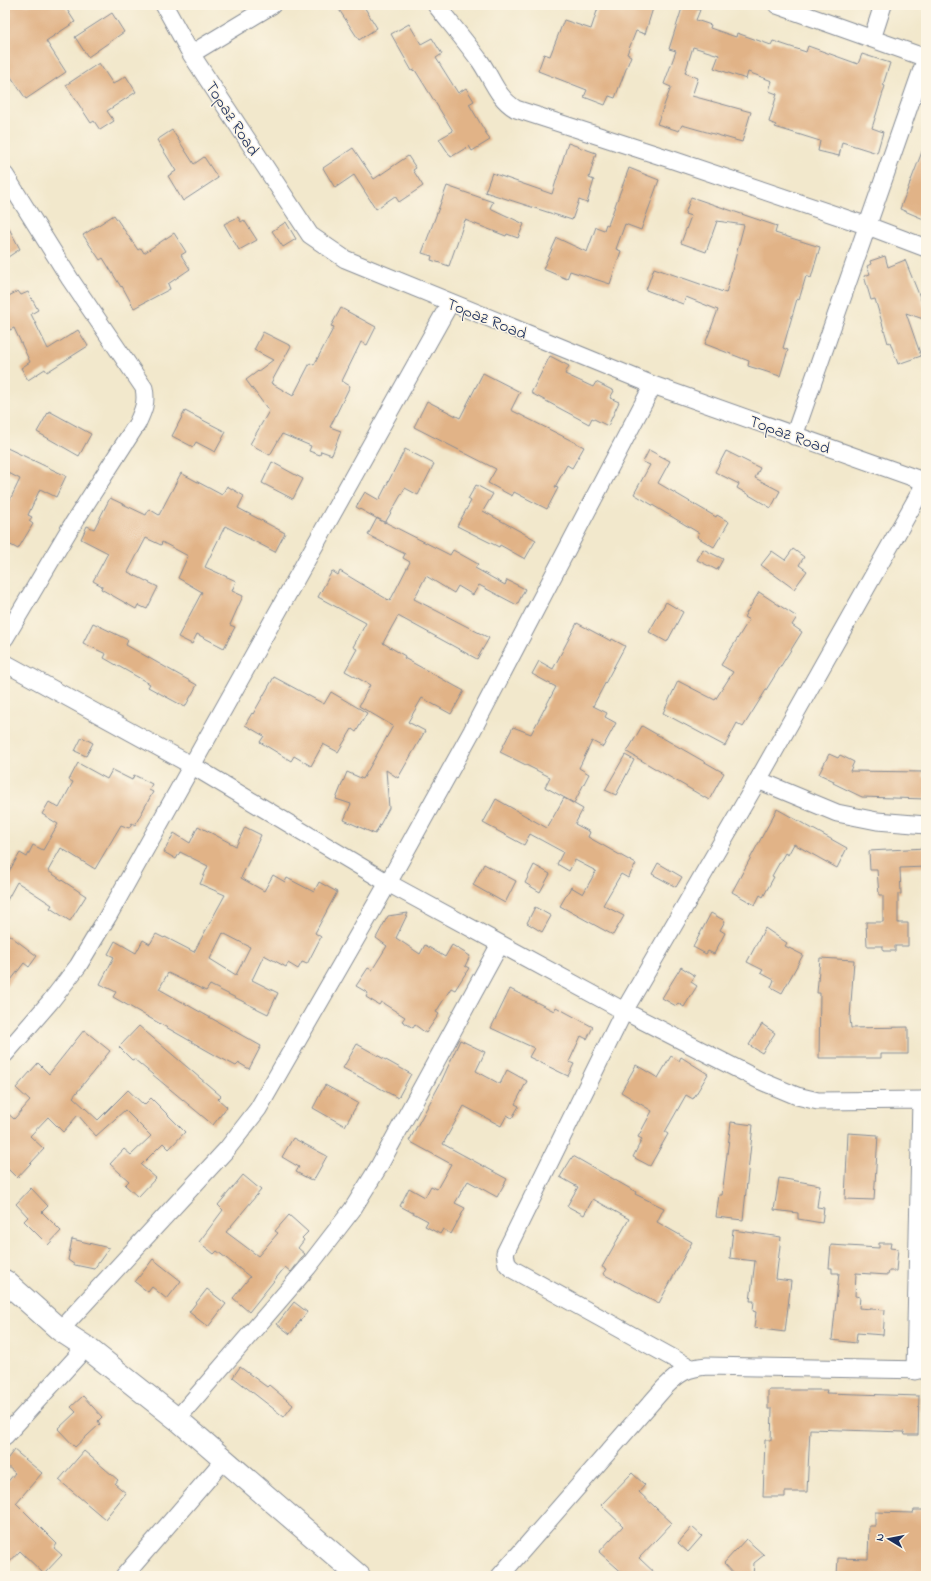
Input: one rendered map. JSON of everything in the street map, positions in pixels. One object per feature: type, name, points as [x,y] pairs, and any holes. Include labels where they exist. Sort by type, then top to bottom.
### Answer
[{"type":"street","name":"Topaz Road","points":[[164,5],[191,54],[310,235],[345,259],[653,385],[926,482]]},
{"type":"street","points":[[191,54],[272,5]]},
{"type":"street","points":[[436,5],[481,62],[498,94],[506,104],[516,109],[868,226],[926,248]]},
{"type":"street","points":[[777,5],[926,58],[794,436]]},
{"type":"street","points":[[872,39],[883,5]]},
{"type":"street","points":[[5,175],[70,279],[144,388],[146,400],[144,411],[137,424],[69,530],[5,638]]},
{"type":"street","points":[[5,1054],[50,1002],[78,966],[193,766],[450,303]]},
{"type":"street","points":[[60,1330],[245,1128],[388,883],[472,731],[653,385]]},
{"type":"street","points":[[690,1368],[512,1269],[507,1264],[505,1253],[624,1012],[758,780],[926,482]]},
{"type":"street","points":[[5,663],[193,766],[388,883],[624,1012],[761,1081],[796,1096],[818,1101],[844,1102],[923,1100],[921,1370],[707,1366],[690,1368],[676,1375],[664,1388],[500,1576]]},
{"type":"street","points":[[758,780],[837,813],[877,821],[926,825]]},
{"type":"street","points":[[177,1419],[308,1267],[352,1210],[378,1168],[500,944]]},
{"type":"street","points":[[5,1281],[60,1330],[86,1347],[177,1419],[359,1576]]},
{"type":"street","points":[[5,1436],[86,1347]]},
{"type":"street","points":[[124,1576],[224,1460]]},
{"type":"building","points":[[5,5],[64,5],[75,22],[46,41],[66,72],[26,99],[5,68]]},
{"type":"building","points":[[336,5],[363,5],[377,28],[359,40]]},
{"type":"building","points":[[599,5],[654,5],[645,34],[636,31],[627,54],[631,56],[615,98],[609,96],[605,105],[584,97],[587,90],[538,71],[544,54],[550,56],[564,20],[591,29]]},
{"type":"building","points":[[683,5],[700,10],[696,20],[711,25],[710,28],[736,37],[737,33],[771,45],[773,41],[806,52],[808,46],[858,64],[862,54],[890,63],[883,85],[885,86],[872,128],[883,132],[877,153],[842,142],[839,156],[818,151],[820,141],[775,127],[776,125],[769,122],[777,94],[769,91],[772,81],[748,72],[746,79],[714,68],[719,55],[693,47],[685,73],[698,78],[692,96],[751,112],[742,142],[682,125],[679,131],[657,124],[671,87],[664,84],[676,51],[669,49]]},
{"type":"building","points":[[112,13],[124,32],[88,57],[75,37]]},
{"type":"building","points":[[409,24],[421,44],[432,38],[442,54],[436,58],[458,93],[466,88],[474,101],[469,104],[490,140],[472,151],[469,146],[451,157],[439,139],[453,131],[415,70],[412,71],[391,34]]},
{"type":"building","points":[[99,63],[113,84],[126,76],[136,92],[107,111],[114,121],[100,130],[94,121],[91,123],[66,85]]},
{"type":"building","points":[[172,130],[194,164],[204,157],[218,178],[183,201],[168,176],[176,171],[157,140]]},
{"type":"building","points":[[568,143],[596,153],[589,178],[594,180],[587,203],[579,200],[572,220],[485,192],[492,173],[552,194]]},
{"type":"building","points":[[925,144],[926,145],[926,220],[900,209]]},
{"type":"building","points":[[353,148],[374,179],[408,156],[416,168],[413,170],[423,186],[399,202],[395,196],[376,209],[354,175],[335,188],[323,168]]},
{"type":"building","points":[[629,168],[659,180],[641,230],[625,224],[616,249],[621,251],[610,284],[570,271],[567,279],[543,269],[557,238],[587,252],[596,227],[604,230],[606,224],[608,225]]},
{"type":"building","points":[[447,186],[493,202],[490,208],[524,224],[518,238],[507,234],[506,236],[465,220],[449,266],[431,260],[432,256],[422,253]]},
{"type":"building","points":[[691,197],[777,226],[775,233],[820,247],[811,278],[806,276],[799,300],[797,299],[783,348],[788,350],[780,376],[748,366],[749,361],[705,344],[718,310],[686,297],[683,304],[646,290],[654,268],[726,293],[744,225],[717,221],[706,252],[681,243],[691,216],[685,214]]},
{"type":"building","points":[[114,215],[138,250],[141,248],[144,253],[174,233],[186,252],[181,255],[190,269],[168,284],[170,289],[134,308],[122,286],[121,287],[103,258],[100,260],[83,235]]},
{"type":"building","points":[[238,217],[241,222],[244,220],[257,240],[239,250],[224,224]]},
{"type":"building","points":[[5,221],[20,249],[5,259]]},
{"type":"building","points":[[286,222],[296,239],[283,247],[272,231]]},
{"type":"building","points":[[885,256],[888,267],[905,260],[926,312],[926,320],[906,313],[921,356],[898,364],[890,342],[888,343],[875,299],[871,300],[864,276],[870,274],[867,266],[871,264],[870,261]]},
{"type":"building","points":[[18,291],[21,295],[28,292],[38,310],[31,314],[48,349],[78,330],[88,346],[47,372],[45,369],[28,380],[21,368],[30,362],[14,328],[10,330],[5,321],[5,298]]},
{"type":"building","points":[[341,308],[376,327],[367,345],[361,342],[342,381],[350,386],[330,427],[341,431],[332,455],[321,451],[320,455],[309,451],[311,446],[282,434],[270,455],[250,444],[269,411],[246,380],[273,360],[254,350],[263,332],[291,346],[271,383],[293,396],[310,363],[314,365],[334,327],[331,326]]},
{"type":"building","points":[[550,356],[569,366],[565,374],[593,387],[596,382],[614,391],[610,398],[619,402],[608,426],[592,418],[589,424],[531,393]]},
{"type":"building","points":[[483,373],[520,392],[511,410],[584,447],[572,468],[567,465],[555,487],[558,488],[547,509],[514,492],[512,496],[488,483],[496,469],[414,427],[427,401],[460,418]]},
{"type":"building","points":[[49,411],[91,434],[79,456],[37,432]]},
{"type":"building","points":[[185,411],[226,432],[215,452],[196,442],[193,447],[172,436]]},
{"type":"building","points":[[5,447],[66,476],[56,497],[40,489],[28,515],[32,517],[29,521],[33,524],[18,549],[5,542],[5,510],[20,479],[5,471]]},
{"type":"building","points":[[405,449],[434,464],[418,495],[405,488],[385,523],[356,507],[365,492],[379,500]]},
{"type":"building","points":[[649,450],[670,461],[658,483],[716,517],[717,515],[729,522],[714,547],[697,537],[699,533],[634,494],[650,465],[643,462]]},
{"type":"building","points":[[726,451],[760,468],[755,478],[780,491],[771,508],[737,488],[739,484],[715,472]]},
{"type":"building","points":[[272,462],[303,479],[293,499],[262,483]]},
{"type":"building","points":[[181,473],[222,495],[227,486],[244,496],[238,508],[285,533],[275,552],[225,526],[205,567],[236,581],[232,591],[243,596],[230,625],[235,627],[224,648],[197,634],[192,644],[178,637],[202,592],[178,578],[188,556],[162,542],[161,545],[146,538],[128,572],[158,587],[147,609],[138,605],[136,609],[101,589],[102,586],[93,581],[108,553],[81,539],[87,526],[94,529],[110,498],[146,515],[149,509],[159,515]]},
{"type":"building","points":[[476,485],[493,494],[483,511],[536,540],[525,559],[500,545],[499,547],[457,526],[471,501],[468,499]]},
{"type":"building","points":[[377,518],[450,555],[453,550],[478,564],[475,568],[505,585],[507,580],[525,589],[517,605],[479,585],[473,595],[458,586],[454,593],[426,576],[414,599],[489,638],[477,659],[398,616],[383,643],[405,656],[404,658],[464,691],[451,714],[422,698],[408,722],[425,731],[398,778],[386,770],[389,808],[375,834],[344,820],[351,804],[336,799],[347,772],[363,779],[393,726],[359,706],[370,685],[345,671],[357,649],[353,647],[366,623],[318,597],[332,571],[338,575],[340,571],[390,601],[410,562],[403,558],[405,554],[368,535]]},
{"type":"building","points":[[703,549],[723,559],[717,570],[697,560]]},
{"type":"building","points":[[793,549],[804,557],[799,565],[807,571],[794,589],[761,565],[772,551],[785,560]]},
{"type":"building","points":[[759,592],[797,617],[792,625],[802,632],[743,727],[737,723],[725,746],[663,713],[678,681],[715,700],[733,672],[721,665],[749,620],[744,617]]},
{"type":"building","points":[[666,602],[683,612],[667,642],[649,632]]},
{"type":"building","points":[[93,623],[128,640],[126,645],[197,685],[185,707],[148,687],[150,684],[104,658],[106,654],[83,643]]},
{"type":"building","points":[[577,623],[611,641],[612,639],[625,646],[593,706],[607,713],[605,717],[616,723],[603,747],[592,741],[579,768],[589,774],[574,803],[545,787],[550,777],[500,752],[513,727],[531,734],[556,687],[532,674],[539,661],[553,669]]},
{"type":"building","points":[[274,677],[324,704],[331,692],[367,713],[356,732],[352,729],[338,752],[323,744],[311,766],[294,756],[291,761],[260,742],[264,736],[245,725]]},
{"type":"building","points":[[642,726],[724,773],[709,800],[627,752]]},
{"type":"building","points":[[82,737],[93,743],[86,756],[75,751]]},
{"type":"building","points":[[829,754],[838,758],[840,755],[854,762],[850,771],[923,772],[923,777],[926,777],[926,799],[862,797],[833,783],[834,781],[819,774]]},
{"type":"building","points":[[625,755],[634,760],[616,795],[605,790]]},
{"type":"building","points":[[78,763],[107,779],[112,770],[132,780],[134,775],[152,784],[149,790],[153,792],[135,825],[132,823],[129,828],[121,825],[95,869],[61,848],[48,871],[86,896],[70,921],[50,908],[52,905],[17,882],[5,904],[5,878],[20,853],[27,857],[33,845],[43,850],[58,824],[42,814],[49,802],[59,808],[73,782],[69,780]]},
{"type":"building","points":[[564,798],[583,809],[575,824],[590,832],[588,837],[636,864],[628,878],[621,874],[603,905],[624,916],[613,935],[560,906],[571,887],[583,894],[596,871],[575,860],[569,871],[557,864],[563,852],[530,834],[524,845],[483,823],[496,799],[547,828]]},
{"type":"building","points":[[777,809],[847,848],[837,868],[794,844],[788,855],[785,853],[772,876],[774,877],[763,897],[760,895],[755,905],[732,892]]},
{"type":"building","points":[[198,826],[236,846],[245,827],[261,835],[241,878],[264,891],[273,875],[285,882],[287,878],[314,892],[319,882],[337,892],[315,933],[321,937],[307,964],[302,962],[298,969],[288,963],[286,967],[264,955],[252,980],[278,993],[268,1014],[210,985],[206,991],[168,973],[159,989],[261,1046],[249,1069],[239,1063],[236,1066],[215,1055],[113,997],[116,992],[100,984],[114,957],[108,954],[115,941],[136,953],[143,940],[150,944],[156,934],[194,952],[225,895],[200,884],[208,866],[180,852],[176,859],[164,852],[174,833],[190,843]],"holes":[[[223,933],[250,947],[236,975],[210,959]]]},
{"type":"building","points":[[926,848],[926,867],[900,868],[901,894],[898,894],[898,923],[908,923],[908,946],[895,946],[895,951],[883,951],[883,946],[867,946],[866,922],[883,922],[883,895],[879,895],[877,870],[870,870],[869,851]]},
{"type":"building","points":[[658,863],[682,877],[676,887],[652,874]]},
{"type":"building","points":[[484,864],[516,881],[505,903],[473,885]]},
{"type":"building","points":[[534,865],[550,874],[540,892],[525,883]]},
{"type":"building","points":[[535,907],[551,916],[542,932],[527,923]]},
{"type":"building","points":[[408,913],[396,938],[420,954],[425,945],[445,957],[452,945],[470,956],[465,966],[469,968],[455,990],[451,988],[436,1012],[439,1014],[426,1033],[415,1025],[413,1028],[402,1021],[405,1017],[381,1002],[379,1005],[366,997],[368,993],[356,986],[368,968],[372,970],[387,946],[376,938],[388,916]]},
{"type":"building","points":[[711,913],[725,921],[720,930],[725,933],[714,954],[708,951],[706,954],[693,947]]},
{"type":"building","points":[[765,928],[787,943],[785,946],[803,955],[782,993],[771,987],[774,980],[761,973],[763,970],[747,962]]},
{"type":"building","points":[[5,932],[37,956],[29,967],[24,963],[5,988]]},
{"type":"building","points":[[820,958],[854,960],[850,1018],[851,1028],[908,1027],[908,1054],[881,1054],[881,1058],[819,1058],[820,993],[817,993]]},
{"type":"building","points":[[681,967],[695,976],[691,982],[697,986],[684,1007],[678,1003],[676,1006],[662,998]]},
{"type":"building","points":[[510,989],[554,1011],[556,1007],[593,1027],[587,1039],[581,1036],[569,1062],[574,1064],[568,1076],[529,1057],[534,1048],[491,1028]]},
{"type":"building","points":[[762,1024],[775,1033],[762,1053],[749,1045]]},
{"type":"building","points":[[139,1026],[221,1096],[218,1099],[227,1107],[213,1125],[134,1059],[132,1060],[119,1047]]},
{"type":"building","points":[[84,1030],[110,1051],[73,1097],[98,1120],[128,1090],[144,1105],[151,1098],[185,1132],[169,1149],[163,1143],[141,1165],[156,1178],[138,1197],[125,1185],[129,1181],[110,1164],[124,1149],[131,1155],[151,1136],[125,1110],[96,1136],[78,1115],[63,1132],[48,1117],[30,1136],[44,1149],[17,1178],[5,1166],[5,1111],[14,1119],[30,1101],[16,1088],[38,1063],[49,1074]]},
{"type":"building","points":[[460,1040],[485,1052],[476,1071],[500,1084],[507,1070],[527,1081],[515,1104],[519,1106],[512,1118],[507,1115],[501,1126],[464,1106],[443,1144],[507,1179],[497,1197],[468,1181],[455,1203],[465,1208],[451,1234],[443,1229],[440,1234],[425,1226],[428,1221],[400,1206],[409,1188],[425,1197],[431,1186],[437,1189],[451,1164],[409,1141],[441,1082]]},
{"type":"building","points":[[357,1044],[411,1074],[398,1098],[343,1068]]},
{"type":"building","points":[[671,1056],[679,1061],[681,1057],[708,1074],[693,1099],[686,1095],[665,1132],[668,1134],[650,1166],[633,1157],[642,1139],[638,1137],[652,1111],[621,1092],[636,1065],[658,1078]]},
{"type":"building","points":[[325,1085],[358,1103],[345,1126],[313,1108]]},
{"type":"building","points":[[731,1122],[753,1125],[743,1220],[716,1217],[719,1195],[722,1195]]},
{"type":"building","points":[[848,1133],[878,1135],[874,1200],[845,1199]]},
{"type":"building","points":[[293,1138],[327,1156],[313,1181],[296,1172],[299,1167],[282,1157]]},
{"type":"building","points":[[573,1156],[636,1192],[635,1194],[664,1208],[657,1222],[692,1242],[659,1303],[603,1274],[606,1269],[602,1267],[629,1219],[593,1199],[584,1215],[567,1206],[578,1187],[560,1177]]},
{"type":"building","points":[[243,1175],[261,1190],[226,1232],[258,1256],[278,1233],[275,1231],[289,1215],[308,1232],[302,1238],[304,1240],[298,1248],[305,1254],[291,1272],[285,1267],[249,1312],[233,1298],[250,1277],[217,1251],[214,1254],[199,1242],[223,1210],[218,1205]]},
{"type":"building","points":[[779,1178],[820,1185],[817,1207],[824,1208],[822,1223],[798,1219],[798,1213],[774,1210]]},
{"type":"building","points":[[31,1188],[48,1206],[42,1212],[61,1231],[48,1245],[24,1221],[28,1217],[16,1204]]},
{"type":"building","points":[[733,1230],[781,1237],[776,1279],[791,1281],[785,1332],[754,1328],[756,1312],[753,1311],[754,1301],[750,1301],[755,1261],[730,1258]]},
{"type":"building","points":[[72,1239],[109,1248],[94,1269],[75,1265],[68,1260]]},
{"type":"building","points":[[879,1243],[891,1243],[890,1248],[898,1249],[896,1271],[889,1271],[888,1275],[856,1273],[855,1296],[860,1297],[859,1308],[885,1310],[883,1335],[857,1333],[856,1343],[832,1340],[839,1273],[832,1273],[832,1268],[829,1268],[831,1245],[879,1248]]},
{"type":"building","points":[[153,1259],[181,1281],[167,1299],[152,1287],[148,1292],[135,1282]]},
{"type":"building","points":[[207,1289],[226,1304],[208,1327],[189,1312]]},
{"type":"building","points":[[294,1302],[307,1312],[290,1334],[277,1324]]},
{"type":"building","points":[[240,1367],[267,1387],[269,1385],[293,1405],[284,1417],[233,1377]]},
{"type":"building","points":[[768,1390],[827,1390],[826,1393],[919,1396],[918,1435],[905,1435],[904,1432],[810,1429],[807,1492],[785,1492],[785,1497],[763,1497],[765,1440],[771,1440],[772,1409],[768,1409]]},
{"type":"building","points":[[83,1396],[102,1417],[98,1421],[100,1424],[75,1447],[58,1429],[76,1412],[71,1407]]},
{"type":"building","points":[[14,1450],[42,1473],[16,1503],[57,1544],[54,1548],[62,1555],[44,1574],[20,1551],[5,1567],[5,1485],[15,1473],[5,1464],[5,1462]]},
{"type":"building","points":[[84,1451],[118,1480],[115,1484],[126,1493],[105,1519],[59,1480]]},
{"type":"building","points":[[632,1473],[645,1485],[639,1492],[672,1523],[639,1558],[658,1576],[626,1576],[599,1552],[623,1526],[601,1505]]},
{"type":"building","points":[[914,1510],[926,1510],[926,1576],[837,1576],[838,1558],[868,1559],[869,1526],[875,1526],[875,1512],[913,1513]]},
{"type":"building","points":[[692,1527],[702,1536],[688,1552],[678,1543]]},
{"type":"building","points":[[746,1539],[764,1555],[754,1563],[753,1576],[736,1576],[724,1563]]}]
